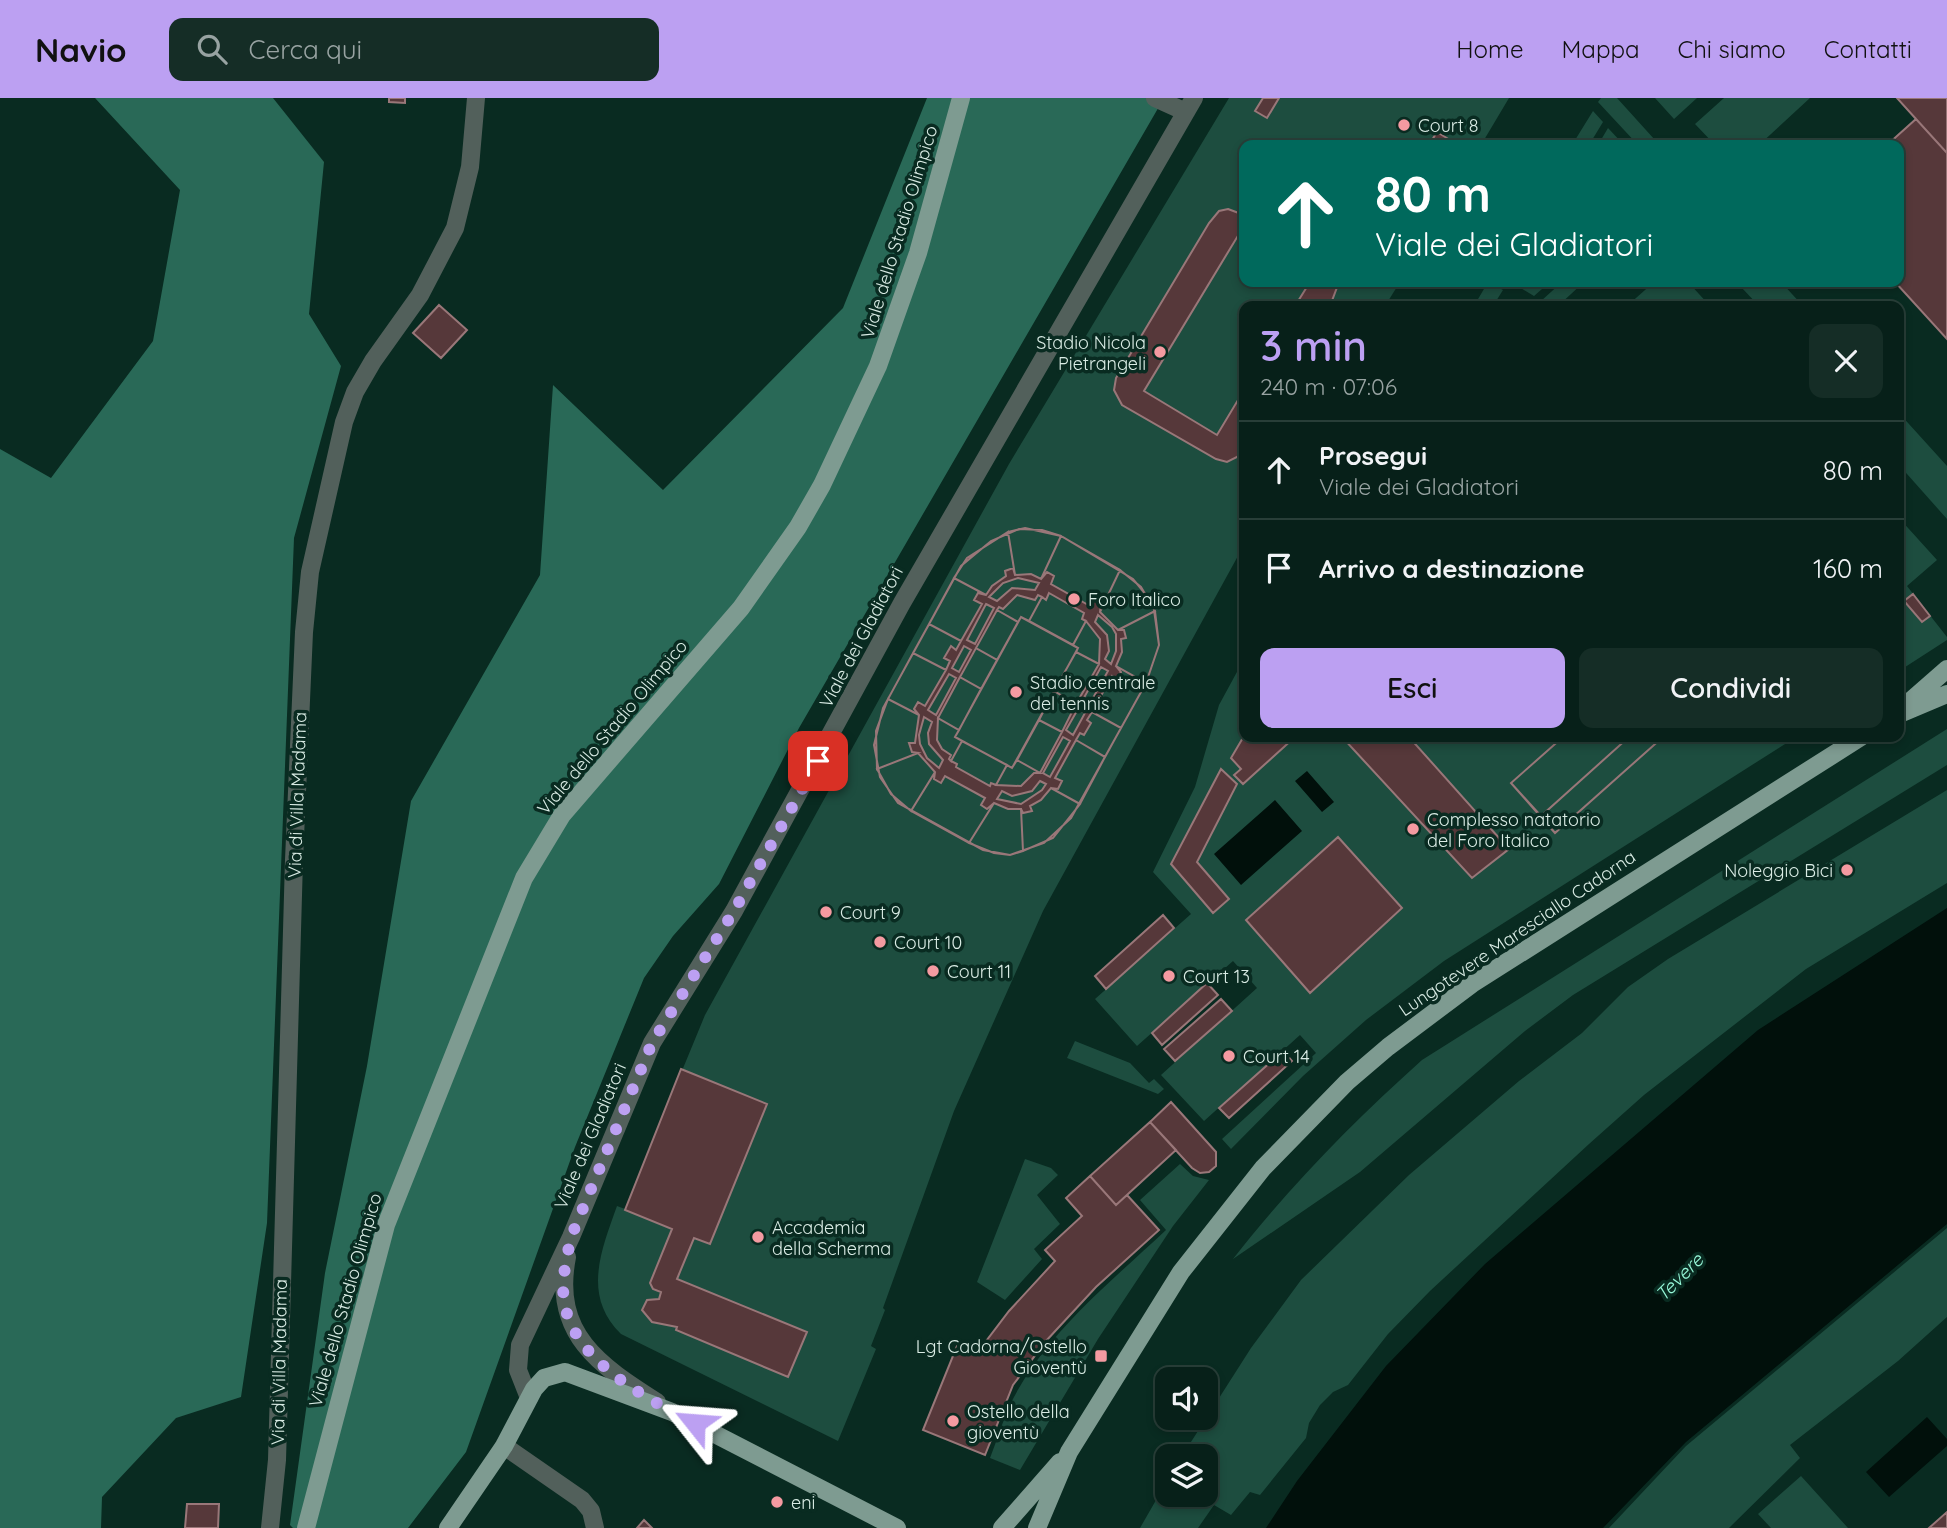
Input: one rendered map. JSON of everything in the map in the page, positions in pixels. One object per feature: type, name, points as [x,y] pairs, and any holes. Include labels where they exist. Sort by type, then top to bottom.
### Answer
[{"type":"main road","name":"Viale dello Stadio Olimpico","points":[[306,1528],[386,1225],[524,878],[562,815],[762,582],[799,527],[878,366],[918,253],[961,98]]},
{"type":"main road","points":[[1904,708],[1947,669]]},
{"type":"main road","points":[[1904,711],[1947,694]]},
{"type":"main road","name":"Lungotevere Maresciallo Cadorna","points":[[1037,1528],[1069,1452],[1161,1301],[1206,1238],[1263,1168],[1347,1082],[1388,1047],[1472,984],[1853,742]]},
{"type":"main road","points":[[448,1528],[504,1446],[528,1398],[544,1378],[565,1372],[672,1412],[897,1528]]},
{"type":"main road","points":[[1003,1528],[1069,1452]]},
{"type":"street","name":"Via di Villa Madama","points":[[270,1528],[277,1460],[294,860],[304,632],[310,572],[344,422],[355,392],[373,360],[420,295],[455,228],[470,167],[476,98]]},
{"type":"street","points":[[1155,98],[1190,105]]},
{"type":"street","name":"Viale dei Gladiatori","points":[[528,1398],[518,1370],[520,1345],[571,1237],[652,1043],[734,911],[902,603],[1190,105]]},
{"type":"street","points":[[571,1237],[563,1287],[564,1302],[573,1327],[590,1352],[606,1367],[672,1412]]},
{"type":"street","points":[[504,1446],[582,1500],[591,1511],[595,1528]]},
{"type":"green space","points":[[95,98],[273,98],[324,162],[309,314],[341,366],[294,538],[267,1223],[241,1397],[176,1418],[102,1497],[101,1528],[0,1528],[0,449],[51,478],[153,341],[180,190]]},
{"type":"green space","points":[[927,98],[1164,98],[799,728],[719,884],[673,936],[644,978],[575,1147],[466,1452],[408,1528],[293,1528],[290,1525],[325,1273],[367,1066],[411,801],[540,575],[553,385],[663,490],[843,308]]},
{"type":"green space","name":"Foro Italico","points":[[1229,98],[1509,98],[1484,140],[1239,140],[1239,287],[1397,287],[1388,301],[1239,301],[1239,554],[1043,911],[954,1111],[883,1308],[885,1310],[871,1346],[876,1349],[838,1441],[621,1334],[609,1319],[602,1304],[598,1273],[605,1240],[617,1206],[625,1209],[705,1015],[1009,464]]},
{"type":"green space","points":[[1601,98],[1617,98],[1655,140],[1633,140],[1598,102]]},
{"type":"green space","points":[[1655,98],[1697,98],[1674,119]]},
{"type":"green space","points":[[1724,98],[1810,98],[1764,140],[1710,140],[1695,124]]},
{"type":"green space","points":[[1593,111],[1603,122],[1592,140],[1575,140]]},
{"type":"green space","points":[[1608,128],[1619,140],[1601,140]]},
{"type":"green space","points":[[1485,287],[1503,290],[1496,301],[1477,301]]},
{"type":"green space","points":[[1519,287],[1544,287],[1534,296]]},
{"type":"green space","points":[[1556,287],[1579,287],[1563,301],[1541,301]]},
{"type":"green space","points":[[1648,287],[1693,287],[1705,301],[1633,301]]},
{"type":"green space","points":[[1741,287],[1786,287],[1798,301],[1754,301]]},
{"type":"green space","points":[[1904,419],[1947,466],[1947,519],[1904,471]]},
{"type":"green space","points":[[1904,524],[1937,560],[1907,586],[1947,640],[1904,668]]},
{"type":"green space","name":"Complesso natatorio del Foro Italico","points":[[1239,668],[1239,742],[1788,742],[1444,961],[1366,1020],[1303,1076],[1231,1149],[1222,1139],[1316,1053],[1300,1035],[1204,1121],[1161,1075],[1257,988],[1233,961],[1137,1046],[1095,999],[1191,914],[1153,872],[1195,787],[1219,705]]},
{"type":"green space","points":[[1947,729],[1947,765],[1573,995],[1525,1031],[1360,1172],[1233,1259],[1323,1155],[1422,1060]]},
{"type":"green space","points":[[1947,790],[1947,883],[1806,969],[1644,1095],[1430,1291],[1388,1334],[1348,1385],[1333,1392],[1320,1405],[1309,1423],[1306,1438],[1260,1495],[1250,1492],[1231,1515],[1217,1507],[1218,1444],[1190,1444],[1199,1430],[1218,1430],[1218,1400],[1251,1348],[1301,1280],[1409,1175],[1519,1081],[1582,1033],[1628,987],[1668,959]]},
{"type":"green space","points":[[1075,1041],[1130,1063],[1149,1083],[1154,1079],[1164,1089],[1158,1094],[1067,1058]]},
{"type":"green space","points":[[1025,1159],[1051,1168],[1058,1175],[1037,1195],[1060,1224],[1034,1249],[1042,1259],[1005,1300],[977,1282]]},
{"type":"green space","points":[[1180,1164],[1193,1176],[1209,1180],[1173,1226],[1098,1339],[1020,1470],[990,1458],[1014,1396],[1050,1344],[1087,1304],[1166,1230],[1140,1200]]},
{"type":"green space","points":[[1947,1228],[1947,1317],[1898,1361],[1790,1445],[1800,1458],[1729,1528],[1609,1528],[1686,1446]]},
{"type":"green space","points":[[1801,1476],[1848,1528],[1771,1528],[1758,1514]]},
{"type":"green space","points":[[1155,1502],[1155,1507],[1213,1507],[1198,1528],[1140,1528]]},
{"type":"water","points":[[1307,771],[1334,802],[1322,812],[1295,781]]},
{"type":"water","points":[[1275,800],[1302,831],[1241,885],[1214,854]]},
{"type":"water","name":"Tevere","points":[[1947,908],[1947,1224],[1686,1442],[1603,1528],[1266,1528],[1297,1481],[1386,1366],[1485,1264],[1758,1030]]},
{"type":"water","points":[[1927,1417],[1947,1439],[1947,1446],[1889,1497],[1866,1472]]},
{"type":"building","points":[[389,98],[405,98],[405,103],[389,102]]},
{"type":"building","points":[[1263,98],[1279,98],[1267,118],[1255,111]]},
{"type":"building","points":[[1897,98],[1947,98],[1947,153],[1916,119]]},
{"type":"building","points":[[1916,119],[1947,153],[1947,339],[1900,287],[1904,287],[1904,140],[1893,140]]},
{"type":"building","points":[[1437,132],[1450,140],[1432,140]]},
{"type":"building","points":[[1228,209],[1239,213],[1239,234],[1144,391],[1217,435],[1239,398],[1239,454],[1227,462],[1216,459],[1122,405],[1114,390],[1116,378],[1209,223],[1219,211]]},
{"type":"building","points":[[1307,287],[1337,287],[1332,301],[1298,301]]},
{"type":"building","points":[[439,305],[467,330],[441,358],[413,333]]},
{"type":"building","points":[[1025,528],[1061,536],[1041,579],[1031,574],[1015,575],[1008,532]]},
{"type":"building","name":"Stadio centrale del tennis","points":[[1019,529],[1042,530],[1061,536],[1133,579],[1153,603],[1159,645],[1146,683],[1071,818],[1044,843],[1010,855],[983,850],[898,803],[880,777],[874,745],[883,708],[961,566],[991,541]],"holes":[[[1021,617],[1078,648],[1012,768],[955,737]]]},
{"type":"building","points":[[1008,532],[1015,575],[1013,568],[1005,571],[1006,576],[992,586],[986,595],[954,578],[967,558]]},
{"type":"building","points":[[1061,536],[1120,570],[1100,612],[1101,603],[1094,599],[1090,606],[1051,584],[1054,576],[1047,572],[1041,579]]},
{"type":"building","points":[[1120,570],[1141,587],[1155,611],[1118,630],[1100,612]]},
{"type":"building","points":[[954,578],[986,595],[978,593],[974,600],[982,604],[961,641],[929,624]]},
{"type":"building","points":[[1018,578],[1039,583],[1035,590],[1012,588],[997,601],[989,597],[1003,583]]},
{"type":"building","points":[[1049,593],[1084,613],[1082,619],[1086,621],[1073,645],[1029,621],[1042,597],[1046,600]]},
{"type":"building","points":[[1913,594],[1930,616],[1922,622],[1904,601]]},
{"type":"building","points":[[1017,595],[1035,600],[1038,595],[1042,597],[1029,621],[1021,617],[1018,622],[997,610],[999,607],[1003,609]]},
{"type":"building","points":[[986,604],[994,608],[975,644],[967,640]]},
{"type":"building","points":[[997,610],[1018,622],[997,660],[976,648]]},
{"type":"building","points":[[1155,611],[1159,645],[1146,683],[1116,666],[1122,652],[1121,639],[1126,638],[1124,630],[1118,630]]},
{"type":"building","points":[[1098,615],[1116,634],[1116,651],[1111,664],[1105,659],[1109,651],[1107,635],[1095,622]]},
{"type":"building","points":[[1086,621],[1100,639],[1099,664],[1076,652],[1078,648],[1073,645]]},
{"type":"building","points":[[929,624],[961,641],[956,650],[951,646],[944,658],[950,661],[946,670],[913,653]]},
{"type":"building","points":[[964,646],[971,650],[959,672],[952,668]]},
{"type":"building","points":[[976,648],[997,660],[981,689],[960,677]]},
{"type":"building","points":[[1076,652],[1099,664],[1076,704],[1054,691]]},
{"type":"building","points":[[913,653],[946,670],[925,706],[918,702],[914,709],[919,715],[888,699]]},
{"type":"building","points":[[1116,666],[1146,683],[1121,728],[1092,712],[1112,676],[1117,679],[1121,672]]},
{"type":"building","points":[[1101,667],[1108,671],[1088,707],[1081,703]]},
{"type":"building","points":[[949,674],[956,678],[936,715],[928,710]]},
{"type":"building","points":[[960,677],[981,689],[959,730],[938,718]]},
{"type":"building","points":[[1054,691],[1076,704],[1062,732],[1039,720]]},
{"type":"building","points":[[888,699],[919,715],[915,743],[909,743],[912,752],[918,753],[877,769],[876,731]]},
{"type":"building","points":[[1078,709],[1085,713],[1073,735],[1066,730]]},
{"type":"building","points":[[1092,712],[1121,728],[1105,757],[1076,740],[1080,733],[1084,735],[1091,723],[1087,720]]},
{"type":"building","points":[[924,717],[932,722],[928,733],[929,744],[943,760],[939,768],[927,758],[920,744],[919,735]]},
{"type":"building","points":[[938,718],[959,730],[955,737],[962,741],[951,761],[951,755],[942,749],[937,740]]},
{"type":"building","points":[[1039,720],[1062,732],[1040,773],[1017,760]]},
{"type":"building","points":[[1063,737],[1070,741],[1050,777],[1043,773]]},
{"type":"building","points":[[1076,740],[1105,757],[1080,804],[1051,788],[1058,789],[1062,781],[1055,778]]},
{"type":"building","points":[[962,741],[1007,765],[996,785],[991,783],[990,786],[956,767],[957,764],[951,761]]},
{"type":"building","points":[[1240,742],[1289,742],[1243,784],[1234,775],[1241,769],[1231,758]]},
{"type":"building","points":[[1347,742],[1413,742],[1509,849],[1472,878]]},
{"type":"building","points":[[1557,742],[1657,742],[1555,833],[1511,783]]},
{"type":"building","points":[[1557,742],[1623,742],[1541,816],[1511,783]]},
{"type":"building","points":[[1623,742],[1657,742],[1555,833],[1541,816]]},
{"type":"building","points":[[918,753],[935,772],[911,811],[891,794],[877,769]]},
{"type":"building","points":[[1017,760],[1040,773],[1034,773],[1021,786],[996,785],[1007,765],[1012,768]]},
{"type":"building","points":[[1221,769],[1237,784],[1197,862],[1229,899],[1213,913],[1171,864]]},
{"type":"building","points":[[935,772],[934,779],[941,783],[945,776],[985,798],[981,805],[987,809],[994,803],[969,843],[911,811]]},
{"type":"building","points":[[1040,781],[1046,784],[1042,790],[1021,804],[997,799],[1002,791],[1012,796],[1032,791]]},
{"type":"building","points":[[1051,788],[1080,804],[1053,838],[1023,851],[1021,809],[1023,813],[1032,811],[1030,806],[1041,800]]},
{"type":"building","points":[[994,803],[1008,809],[1021,809],[1023,851],[1010,855],[994,853],[969,843]]},
{"type":"building","points":[[1338,837],[1402,908],[1310,993],[1246,920]]},
{"type":"building","points":[[1163,915],[1174,928],[1106,989],[1095,976]]},
{"type":"building","points":[[1207,983],[1218,995],[1162,1045],[1152,1033]]},
{"type":"building","points":[[1221,999],[1232,1011],[1175,1061],[1164,1049]]},
{"type":"building","points":[[1283,1051],[1292,1061],[1229,1118],[1219,1108]]},
{"type":"building","points":[[681,1069],[767,1104],[710,1244],[694,1238],[677,1279],[807,1332],[788,1377],[676,1330],[677,1327],[652,1322],[642,1310],[647,1300],[659,1299],[661,1292],[653,1289],[650,1283],[672,1229],[625,1210]]},
{"type":"building","points":[[1171,1102],[1216,1152],[1216,1166],[1209,1172],[1200,1173],[1192,1168],[1150,1122]]},
{"type":"building","points":[[1150,1122],[1176,1150],[1116,1205],[1090,1176]]},
{"type":"building","points":[[1090,1176],[1116,1205],[1127,1195],[1159,1230],[1096,1287],[1046,1341],[1013,1385],[985,1455],[923,1430],[959,1341],[980,1349],[1009,1311],[1055,1261],[1045,1250],[1082,1216],[1066,1198]]},
{"type":"building","points":[[187,1504],[219,1504],[218,1528],[185,1528]]},
{"type":"building","points":[[1947,1512],[1947,1528],[1929,1528]]},
{"type":"building","points":[[644,1520],[652,1528],[637,1528]]},
{"type":"place","name":"Court 8","points":[[1404,125]]},
{"type":"place","name":"Stadio Nicola Pietrangeli","points":[[1160,352]]},
{"type":"place","name":"Foro Italico","points":[[1074,599]]},
{"type":"place","name":"Stadio centrale del tennis","points":[[1016,692]]},
{"type":"place","name":"Complesso natatorio del Foro Italico","points":[[1413,829]]},
{"type":"place","name":"Noleggio Bici","points":[[1847,870]]},
{"type":"place","name":"Court 9","points":[[826,912]]},
{"type":"place","name":"Court 10","points":[[880,942]]},
{"type":"place","name":"Court 11","points":[[933,971]]},
{"type":"place","name":"Court 13","points":[[1169,976]]},
{"type":"place","name":"Court 14","points":[[1229,1056]]},
{"type":"place","name":"Accademia della Scherma","points":[[758,1237]]},
{"type":"place","name":"Lgt Cadorna/Ostello Gioventù","points":[[1101,1356]]},
{"type":"place","name":"Ostello della gioventù","points":[[953,1421]]},
{"type":"place","name":"eni","points":[[777,1502]]},
{"type":"route","points":[[695,1423],[672,1412],[612,1372],[581,1341],[564,1302],[563,1287],[571,1237],[652,1043],[734,911],[818,761]]}]
